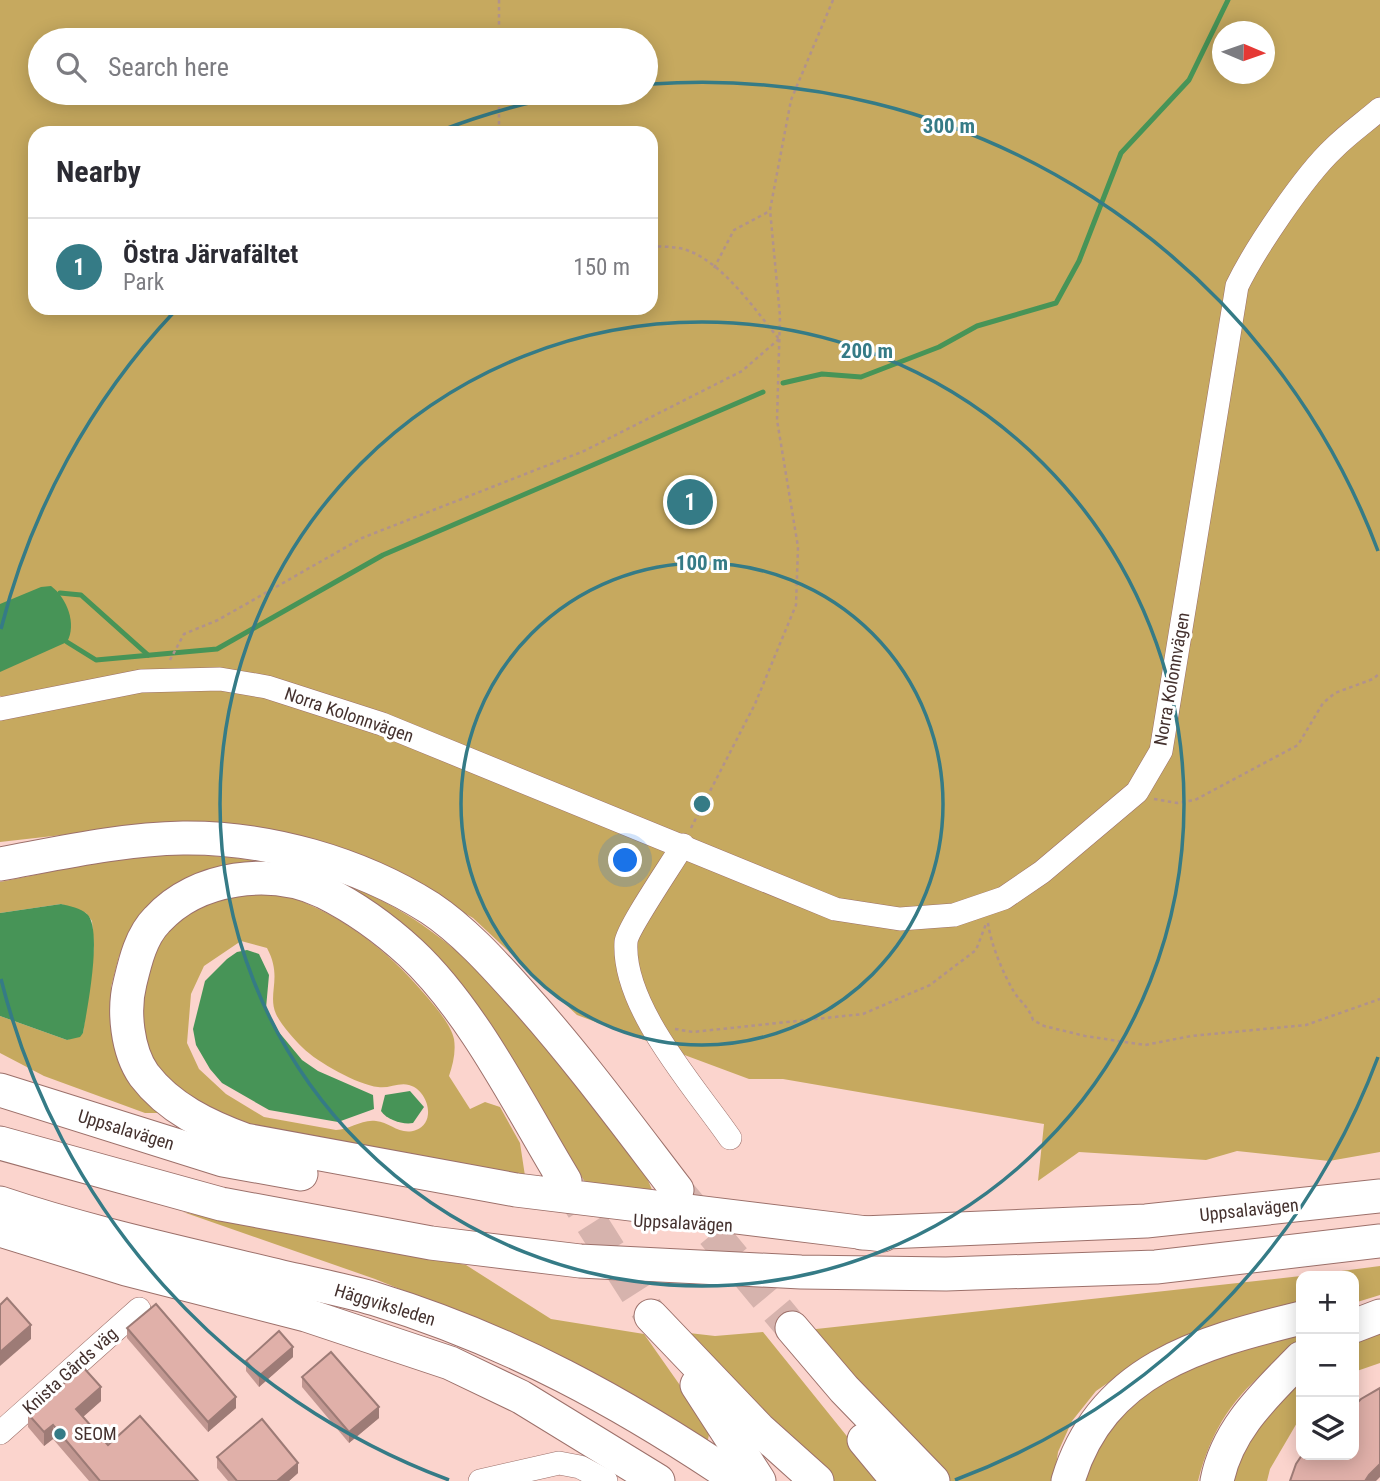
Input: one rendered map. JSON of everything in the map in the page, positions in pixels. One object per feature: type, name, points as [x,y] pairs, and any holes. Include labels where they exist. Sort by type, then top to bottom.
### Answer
[{"type":"highway","points":[[0,864],[100,846],[183,838],[263,843],[359,872],[430,909],[484,953],[545,1021],[677,1190]]},
{"type":"highway","points":[[565,1181],[476,1035],[443,989],[411,953],[353,910],[323,891],[285,880],[247,879],[208,886],[177,903],[155,921],[136,955],[127,997],[129,1035],[142,1073],[164,1097],[207,1126],[245,1140],[516,1190],[883,1234]]},
{"type":"highway","name":"Uppsalavägen","points":[[0,1090],[223,1160],[414,1195],[600,1219],[883,1234],[1146,1221],[1380,1196]]},
{"type":"highway","points":[[0,1143],[221,1204],[431,1243],[580,1261],[801,1272],[946,1274],[1156,1267],[1380,1241]]},
{"type":"highway","name":"Häggviksleden","points":[[0,1203],[146,1244],[374,1298],[466,1331],[526,1355],[621,1406],[739,1481]]},
{"type":"highway","points":[[0,1230],[126,1269],[306,1315],[450,1363],[521,1397],[659,1481]]},
{"type":"highway","points":[[1359,1303],[1380,1298]]},
{"type":"highway","points":[[759,1481],[651,1316],[758,1429],[817,1481]]},
{"type":"highway","points":[[1359,1324],[1380,1316]]},
{"type":"highway","points":[[1068,1481],[1088,1429],[1134,1381],[1222,1339],[1296,1319]]},
{"type":"highway","points":[[898,1481],[782,1327],[933,1481]]},
{"type":"highway","points":[[1217,1481],[1220,1463],[1247,1413],[1296,1363]]},
{"type":"street","name":"Norra Kolonnvägen","points":[[0,709],[141,681],[220,679],[267,687],[382,724],[835,909],[900,919],[985,913],[1042,872],[1137,792],[1161,751],[1231,307],[1237,286],[1246,267],[1318,166],[1333,149],[1380,109]]},
{"type":"street","points":[[682,845],[626,940],[632,985],[652,1026],[730,1138]]},
{"type":"street","name":"Knista Gårds väg","points":[[0,1433],[139,1309]]},
{"type":"street","points":[[480,1481],[559,1463],[580,1467],[606,1481]]},
{"type":"path","points":[[499,0],[499,28]]},
{"type":"path","points":[[682,845],[755,704],[796,605],[798,547],[777,420],[780,316],[770,210],[791,100],[833,0]]},
{"type":"path","points":[[499,105],[499,126]]},
{"type":"path","points":[[714,268],[734,230],[770,210]]},
{"type":"path","points":[[658,247],[690,251],[714,268],[741,290],[779,339]]},
{"type":"path","points":[[169,661],[184,634],[218,621],[362,538],[584,451],[742,371],[779,339]]},
{"type":"path","points":[[1137,792],[1158,801],[1177,803],[1195,800],[1298,745],[1323,703],[1335,693],[1380,674]]},
{"type":"path","points":[[985,913],[989,935],[1015,994],[1030,1008],[1033,1020],[1045,1026],[1085,1036],[1144,1045],[1191,1035],[1275,1030],[1306,1025],[1380,999]]},
{"type":"path","points":[[652,1026],[694,1032],[863,1014],[930,985],[976,950],[985,913]]},
{"type":"shaded area","points":[[0,0],[1380,0],[1380,1152],[1329,1161],[1237,1151],[1206,1160],[1079,1152],[1038,1181],[1044,1124],[783,1079],[749,1079],[577,1015],[473,918],[376,861],[312,841],[124,828],[0,842],[0,716],[30,709],[0,696]]},
{"type":"shaded area","points":[[51,586],[62,597],[69,612],[71,627],[67,642],[0,672],[0,604],[41,587]]},
{"type":"shaded area","points":[[161,854],[251,860],[328,878],[392,906],[449,945],[500,992],[548,1047],[647,1178],[653,1192],[586,1186],[461,998],[297,875],[143,915],[119,956],[111,987],[112,1014],[163,1113],[145,1113],[44,1076],[0,1053],[0,1016],[67,1040],[83,1033],[94,948],[92,921],[86,913],[61,904],[0,913],[0,882],[108,860]]},
{"type":"shaded area","points":[[269,890],[315,907],[376,946],[411,979],[447,1023],[455,1044],[449,1076],[470,1109],[485,1102],[500,1107],[520,1143],[525,1176],[242,1130],[197,1108],[147,1056],[134,1004],[147,955],[191,906]],"holes":[[[241,941],[267,948],[274,968],[273,999],[276,1014],[292,1036],[318,1060],[360,1082],[378,1087],[405,1084],[416,1088],[428,1106],[423,1126],[405,1131],[371,1121],[336,1130],[264,1117],[226,1094],[199,1069],[187,1043],[191,994],[204,966]]]},
{"type":"shaded area","points":[[61,904],[87,914],[92,922],[94,936],[83,1033],[80,1037],[67,1040],[0,1016],[0,913]]},
{"type":"shaded area","points":[[247,950],[259,954],[269,975],[266,1008],[278,1031],[302,1060],[318,1071],[373,1095],[374,1109],[338,1122],[269,1110],[222,1083],[210,1069],[196,1045],[193,1029],[205,981],[227,959],[237,952]]},
{"type":"shaded area","points":[[410,1091],[424,1107],[413,1123],[396,1121],[381,1111],[385,1095]]},
{"type":"shaded area","points":[[183,1212],[466,1265],[551,1319],[644,1334],[710,1428],[708,1440],[703,1444],[486,1324],[375,1279]]},
{"type":"shaded area","points":[[1380,1266],[1380,1295],[1359,1301],[1359,1271],[1342,1271]]},
{"type":"shaded area","points":[[1296,1277],[1296,1317],[1131,1367],[1096,1391],[1072,1421],[1058,1452],[1054,1481],[944,1481],[807,1330]]},
{"type":"shaded area","points":[[1380,1323],[1380,1363],[1359,1370],[1359,1334]]},
{"type":"shaded area","points":[[1296,1330],[1296,1347],[1249,1386],[1224,1418],[1205,1457],[1198,1481],[1080,1481],[1112,1419],[1164,1376]]},
{"type":"shaded area","points":[[763,1332],[883,1481],[829,1481],[689,1333],[715,1336]]},
{"type":"shaded area","points":[[1296,1376],[1296,1425],[1270,1469],[1267,1481],[1226,1481],[1245,1441]]},
{"type":"building","points":[[7,1298],[31,1325],[0,1352],[0,1305]]},
{"type":"building","points":[[156,1304],[236,1397],[208,1422],[127,1328]]},
{"type":"building","points":[[279,1331],[293,1347],[259,1376],[246,1361]]},
{"type":"building","points":[[331,1352],[379,1407],[349,1432],[302,1377]]},
{"type":"building","name":"SEOM","points":[[83,1367],[101,1387],[76,1409],[108,1445],[140,1416],[198,1481],[100,1481],[53,1425],[44,1432],[28,1414]]},
{"type":"building","points":[[1380,1388],[1380,1464],[1365,1481],[1290,1481],[1299,1460],[1359,1460],[1361,1399]]},
{"type":"building","points":[[262,1419],[298,1463],[277,1481],[237,1481],[217,1457]]},
{"type":"waterway","points":[[783,383],[822,374],[861,377],[939,347],[977,326],[1056,303],[1079,261],[1121,153],[1189,80],[1228,0]]},
{"type":"waterway","points":[[67,642],[96,660],[217,649],[383,555],[763,392]]},
{"type":"waterway","points":[[60,593],[81,595],[148,655]]},
{"type":"tunnel","points":[[565,1181],[651,1316]]},
{"type":"tunnel","points":[[681,1195],[792,1328]]},
{"type":"place","name":"Östra Järvafältet","points":[[690,502]]},
{"type":"place","name":"SEOM","points":[[60,1434]]}]
